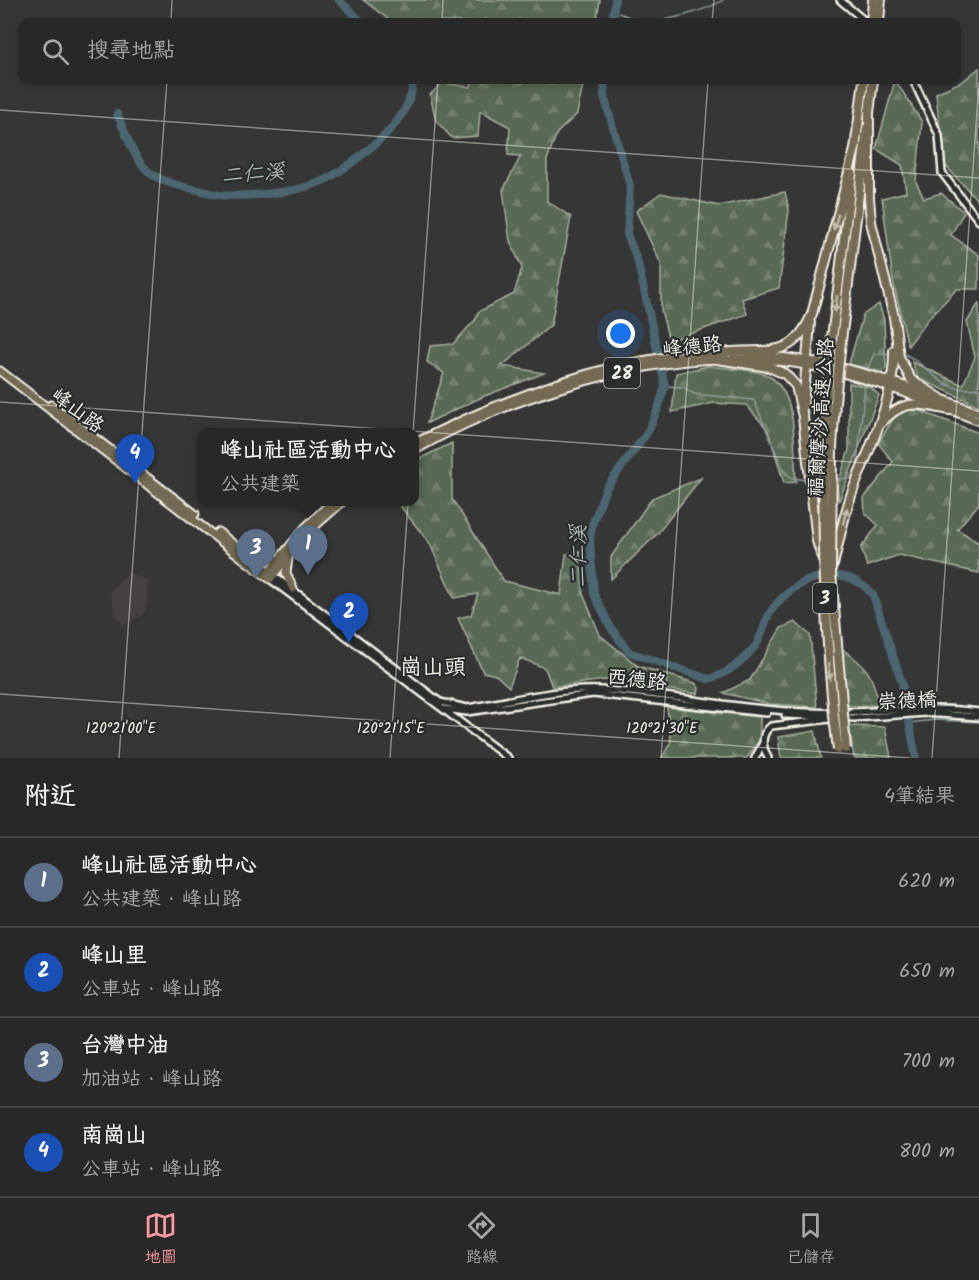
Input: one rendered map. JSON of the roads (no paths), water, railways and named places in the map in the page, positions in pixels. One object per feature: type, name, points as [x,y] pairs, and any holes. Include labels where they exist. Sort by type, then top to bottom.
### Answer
[{"type":"highway","points":[[879,18],[882,0]]},
{"type":"highway","points":[[871,18],[873,2]]},
{"type":"highway","name":"福爾摩沙高速公路","points":[[843,754],[829,674],[822,557],[828,446],[835,402],[836,340],[864,84]]},
{"type":"highway","name":"福爾摩沙高速公路","points":[[843,754],[831,572],[827,397],[872,84]]},
{"type":"highway","points":[[869,110],[871,222],[894,316],[899,357],[911,380],[940,398]]},
{"type":"highway","points":[[803,417],[812,314],[856,145]]},
{"type":"highway","points":[[714,357],[786,348],[799,339],[812,314]]},
{"type":"highway","points":[[831,572],[847,506],[879,425],[890,384],[894,316]]},
{"type":"highway","points":[[714,357],[759,364],[785,374],[796,386],[803,417],[814,522],[822,557]]},
{"type":"highway","points":[[879,425],[903,405],[918,404],[950,410]]},
{"type":"main road","name":"峰德路","points":[[419,441],[468,417],[640,363],[714,357],[806,362],[845,370],[890,384],[979,421]]},
{"type":"main road","name":"峰山路","points":[[0,366],[256,561],[269,575]]},
{"type":"main road","name":"峰山路","points":[[0,371],[269,575]]},
{"type":"main road","name":"峰德路","points":[[890,384],[940,398],[979,413]]},
{"type":"main road","name":"峰德路","points":[[419,448],[534,395]]},
{"type":"main road","points":[[256,561],[271,562],[287,555],[328,506]]},
{"type":"main road","points":[[269,575],[308,532],[337,506]]},
{"type":"main road","points":[[287,555],[286,573],[293,589]]},
{"type":"street","points":[[840,0],[861,18]]},
{"type":"street","points":[[915,84],[939,135],[942,173],[979,221]]},
{"type":"street","name":"峰山路","points":[[269,575],[293,589],[440,702]]},
{"type":"street","name":"峰山路","points":[[269,575],[508,758]]},
{"type":"street","name":"西德路","points":[[440,702],[467,708],[564,692],[602,692],[832,716]]},
{"type":"street","name":"西德路","points":[[444,709],[467,712],[602,692]]},
{"type":"street","points":[[440,702],[444,709]]},
{"type":"street","points":[[960,712],[979,712]]},
{"type":"street","points":[[960,712],[979,717]]},
{"type":"street","name":"崇德橋","points":[[832,716],[960,712]]},
{"type":"street","points":[[755,758],[767,729],[776,724],[819,722],[832,716]]},
{"type":"street","points":[[763,743],[768,758]]},
{"type":"waterway","name":"二仁溪","points":[[339,0],[358,18]]},
{"type":"waterway","name":"二仁溪","points":[[613,18],[615,0]]},
{"type":"waterway","points":[[672,18],[707,8],[723,0]]},
{"type":"waterway","points":[[613,12],[634,18]]},
{"type":"waterway","name":"二仁溪","points":[[117,114],[137,158],[151,174],[175,185],[219,195],[245,196],[274,193],[316,184],[342,170],[394,126],[407,104],[412,84]]},
{"type":"waterway","name":"二仁溪","points":[[605,84],[604,96],[630,186],[627,234],[638,263],[665,386],[647,433],[606,488],[592,525],[590,542],[594,594],[611,628],[629,652],[708,679],[728,671],[746,656],[756,645],[771,611],[793,589],[806,581],[834,575],[861,584],[873,595],[902,683],[916,758]]},
{"type":"waterway","points":[[866,372],[874,354],[891,353]]},
{"type":"waterway","points":[[902,353],[921,364],[943,383],[964,389],[979,388]]},
{"type":"waterway","points":[[836,479],[850,478],[857,464],[865,383]]},
{"type":"waterway","points":[[665,386],[683,387],[694,394],[754,400],[783,470],[792,478],[807,480]]},
{"type":"waterway","points":[[908,706],[949,705],[979,709]]},
{"type":"waterway","points":[[909,723],[935,720],[979,722]]},
{"type":"place","name":"南崗山","points":[[135,484]]},
{"type":"place","name":"峰山社區活動中心","points":[[308,575]]},
{"type":"place","name":"台灣中油","points":[[256,579]]},
{"type":"place","name":"峰山里","points":[[349,643]]},
{"type":"district","name":"崗山頭","points":[[433,666]]}]
